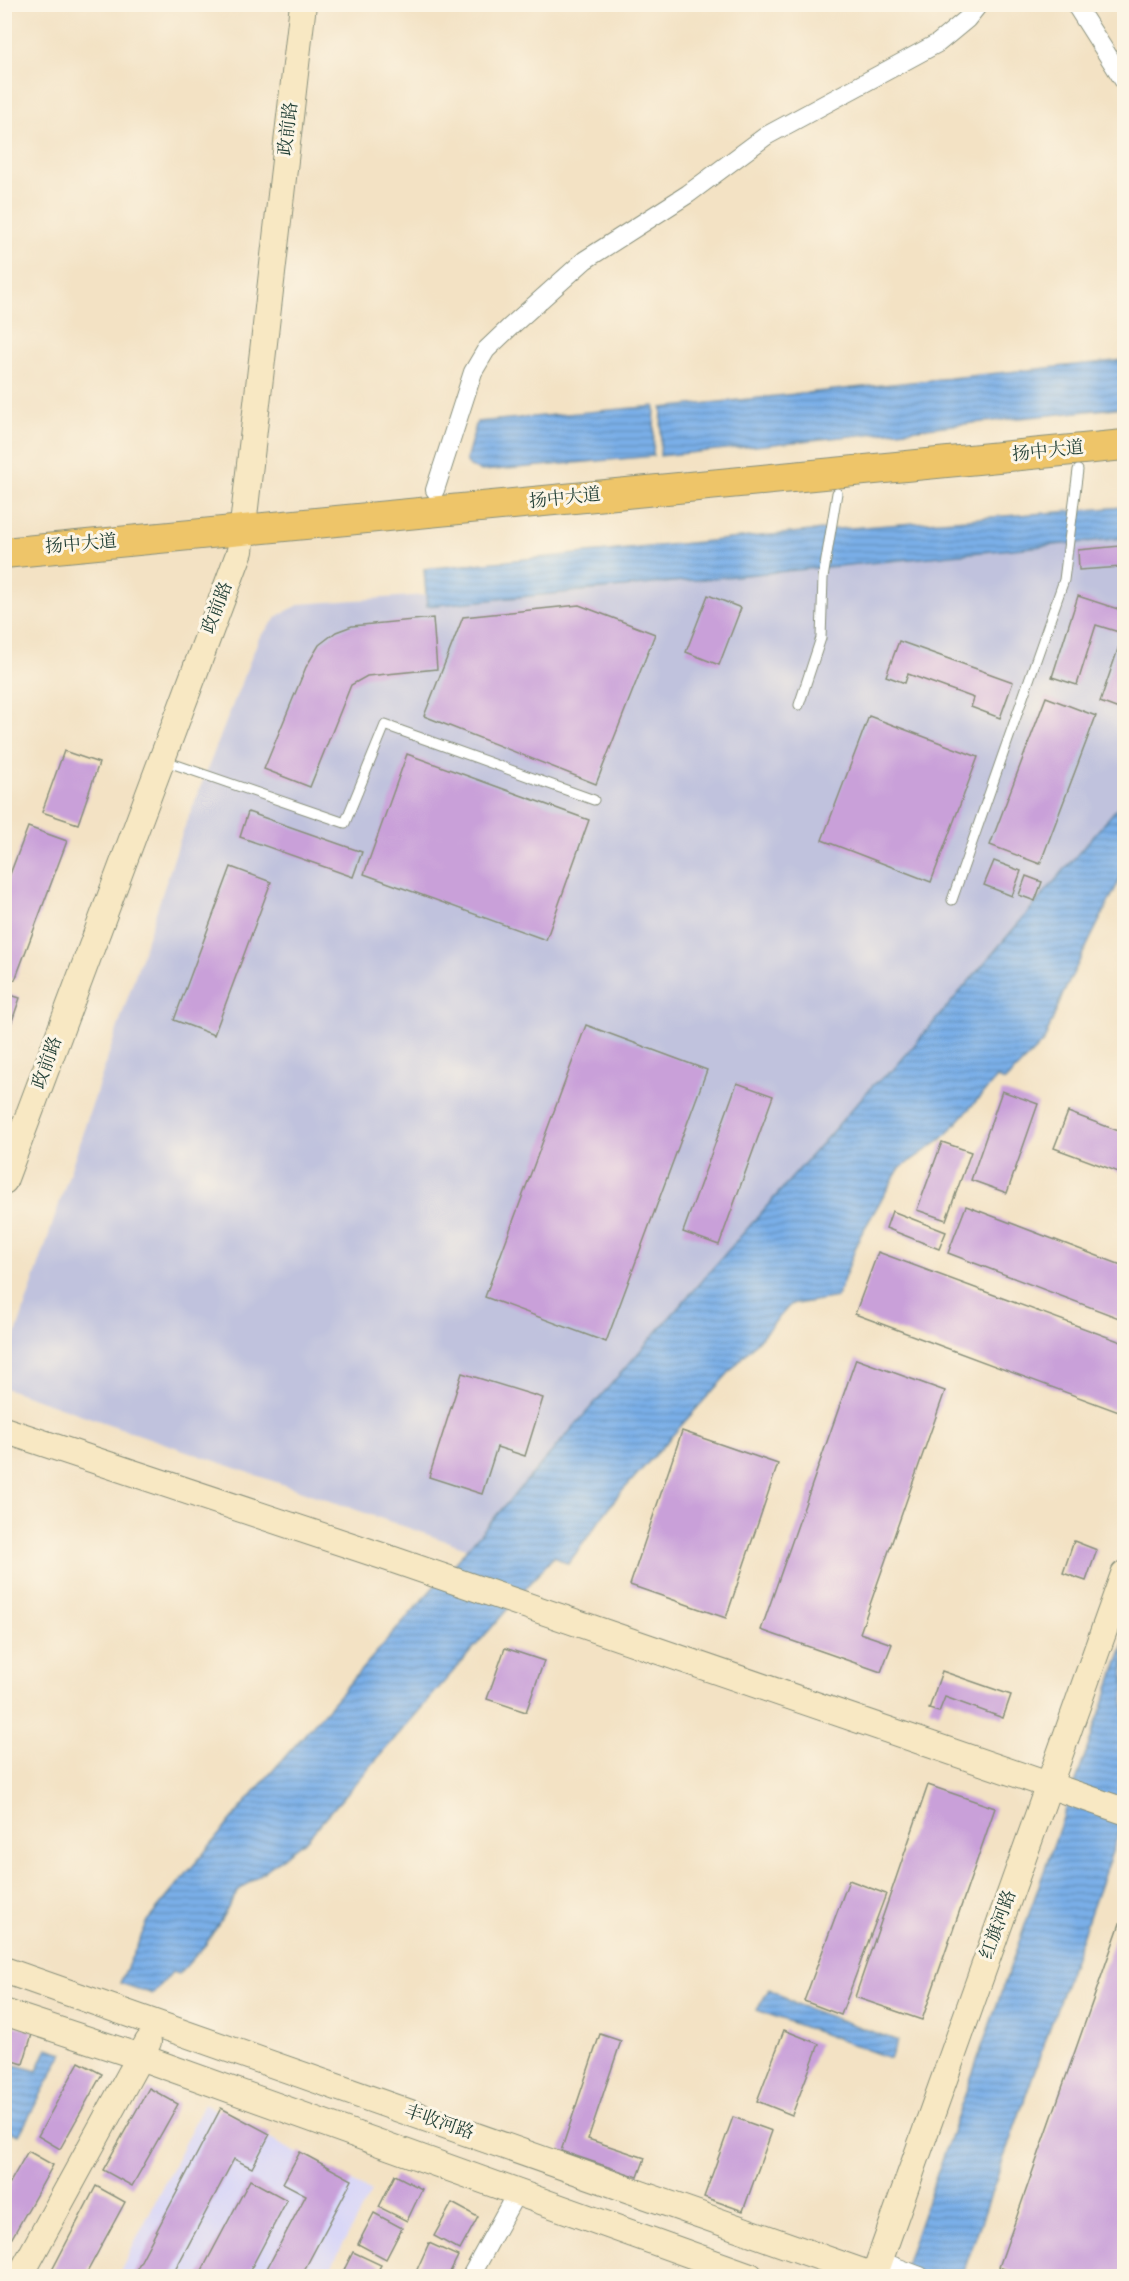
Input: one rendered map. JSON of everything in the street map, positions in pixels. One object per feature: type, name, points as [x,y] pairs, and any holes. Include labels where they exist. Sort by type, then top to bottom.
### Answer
[{"type":"main road","name":"扬中大道","points":[[4,573],[242,541],[1125,445]]},
{"type":"main road","name":"扬中大道","points":[[4,553],[242,541],[837,494],[1125,466]]},
{"type":"street","name":"政前路","points":[[4,1181],[242,541],[303,4]]},
{"type":"street","points":[[435,490],[473,372],[486,350],[585,260],[688,194],[766,136],[938,43],[967,19],[979,4]]},
{"type":"street","points":[[1076,4],[1125,81]]},
{"type":"street","points":[[4,1430],[380,1555],[1125,1811]]},
{"type":"street","name":"红旗河路","points":[[880,2270],[1055,1787],[1125,1574]]},
{"type":"street","name":"丰收河路","points":[[4,1970],[749,2232],[880,2270]]},
{"type":"street","points":[[4,2012],[140,2057],[517,2192],[740,2275],[749,2232]]},
{"type":"street","points":[[20,2277],[158,2024]]},
{"type":"street","points":[[298,2114],[312,2078]]},
{"type":"street","points":[[471,2277],[517,2192]]},
{"type":"street","points":[[880,2270],[920,2277]]},
{"type":"lane","points":[[952,900],[1064,580],[1077,470]]},
{"type":"lane","points":[[799,705],[821,638],[823,578],[837,494]]},
{"type":"lane","points":[[162,759],[345,824],[385,725],[594,800]]},
{"type":"shaded area","points":[[1124,538],[1124,800],[893,1070],[873,1085],[469,1549],[5,1388],[5,1367],[182,834],[259,638],[279,615],[301,604],[426,595],[427,606]]},
{"type":"shaded area","points":[[204,2104],[371,2192],[326,2276],[118,2276]]},
{"type":"water","points":[[1124,360],[1124,407],[660,456],[662,408]]},
{"type":"water","points":[[655,406],[653,456],[482,471],[470,467],[466,460],[477,422]]},
{"type":"water","points":[[1124,507],[1124,538],[427,606],[424,569],[812,531]]},
{"type":"water","points":[[1124,800],[1124,871],[1063,994],[1044,1041],[1005,1081],[997,1078],[942,1139],[899,1169],[860,1236],[837,1297],[790,1305],[616,1498],[568,1564],[554,1556],[307,1839],[238,1891],[206,1944],[179,1974],[172,1972],[153,1994],[120,1983],[149,1919],[256,1790],[873,1085],[893,1070]]},
{"type":"water","points":[[1124,1645],[1124,1818],[962,2276],[901,2276]]},
{"type":"water","points":[[769,1989],[795,2004],[898,2041],[890,2058],[757,2010]]},
{"type":"water","points":[[47,2048],[63,2053],[19,2135],[9,2131],[5,2138],[5,2089],[9,2084],[5,2076],[15,2065],[37,2071]]},
{"type":"building","points":[[1120,546],[1122,567],[1079,570],[1078,550]]},
{"type":"building","points":[[708,595],[741,608],[719,665],[686,652]]},
{"type":"building","points":[[1078,596],[1124,611],[1124,626],[1122,633],[1096,625],[1077,685],[1052,677]]},
{"type":"building","points":[[579,605],[655,634],[596,784],[424,716],[463,617]]},
{"type":"building","points":[[433,618],[437,669],[367,676],[351,685],[310,787],[264,769],[306,667],[319,645],[336,632],[352,626]]},
{"type":"building","points":[[899,641],[1013,682],[1000,718],[971,707],[974,698],[908,674],[905,683],[886,676]]},
{"type":"building","points":[[1120,643],[1124,645],[1124,711],[1100,702]]},
{"type":"building","points":[[1046,697],[1096,716],[1040,864],[990,845]]},
{"type":"building","points":[[869,716],[978,757],[931,882],[822,840]]},
{"type":"building","points":[[64,751],[99,763],[78,824],[42,812]]},
{"type":"building","points":[[407,754],[589,820],[546,940],[364,874]]},
{"type":"building","points":[[248,812],[362,852],[353,877],[240,837]]},
{"type":"building","points":[[28,827],[67,841],[15,980],[4,976],[4,890]]},
{"type":"building","points":[[994,861],[1021,871],[1012,896],[984,885]]},
{"type":"building","points":[[231,867],[271,882],[214,1035],[174,1020]]},
{"type":"building","points":[[1026,876],[1042,882],[1035,901],[1019,895]]},
{"type":"building","points":[[4,993],[20,998],[5,1041],[4,1041]]},
{"type":"building","points":[[586,1025],[707,1070],[606,1342],[485,1297]]},
{"type":"building","points":[[737,1083],[773,1096],[719,1245],[683,1232]]},
{"type":"building","points":[[1002,1091],[1038,1104],[1007,1193],[971,1180]]},
{"type":"building","points":[[1068,1112],[1124,1133],[1124,1174],[1054,1148]]},
{"type":"building","points":[[942,1142],[971,1152],[946,1220],[917,1210]]},
{"type":"building","points":[[966,1206],[1124,1266],[1124,1320],[948,1253]]},
{"type":"building","points":[[892,1211],[946,1232],[939,1249],[886,1228]]},
{"type":"building","points":[[878,1252],[1124,1343],[1124,1414],[855,1314]]},
{"type":"building","points":[[856,1359],[945,1391],[860,1633],[892,1644],[881,1672],[761,1630]]},
{"type":"building","points":[[462,1373],[543,1398],[525,1456],[497,1447],[482,1494],[429,1477]]},
{"type":"building","points":[[682,1431],[778,1464],[726,1618],[630,1585]]},
{"type":"building","points":[[1074,1541],[1097,1550],[1086,1581],[1063,1573]]},
{"type":"building","points":[[505,1648],[544,1661],[526,1712],[487,1699]]},
{"type":"building","points":[[942,1671],[1011,1695],[1003,1718],[945,1697],[939,1712],[929,1709]]},
{"type":"building","points":[[928,1785],[995,1808],[922,2020],[855,1997]]},
{"type":"building","points":[[849,1880],[886,1894],[841,2015],[804,2001]]},
{"type":"building","points":[[1124,1912],[1124,2276],[1023,2276],[999,2267]]},
{"type":"building","points":[[8,2023],[33,2031],[23,2064],[4,2058],[4,2035]]},
{"type":"building","points":[[784,2030],[819,2044],[792,2115],[757,2101]]},
{"type":"building","points":[[600,2034],[621,2041],[588,2139],[645,2158],[638,2177],[561,2151]]},
{"type":"building","points":[[79,2062],[102,2074],[60,2149],[38,2136]]},
{"type":"building","points":[[149,2088],[178,2104],[132,2186],[103,2170]]},
{"type":"building","points":[[221,2108],[270,2134],[252,2168],[234,2159],[172,2276],[133,2276]]},
{"type":"building","points":[[733,2117],[772,2131],[743,2211],[704,2197]]},
{"type":"building","points":[[28,2151],[53,2165],[4,2252],[4,2193]]},
{"type":"building","points":[[300,2152],[352,2180],[301,2276],[263,2276],[306,2195],[283,2183]]},
{"type":"building","points":[[395,2175],[422,2189],[407,2221],[379,2207]]},
{"type":"building","points":[[250,2180],[287,2200],[247,2276],[199,2276]]},
{"type":"building","points":[[96,2186],[125,2202],[85,2276],[49,2276]]},
{"type":"building","points":[[452,2203],[478,2217],[460,2250],[434,2236]]},
{"type":"building","points":[[374,2213],[402,2228],[386,2259],[358,2244]]},
{"type":"building","points":[[429,2243],[458,2256],[448,2276],[415,2274]]},
{"type":"building","points":[[353,2252],[381,2265],[375,2276],[341,2276]]}]
